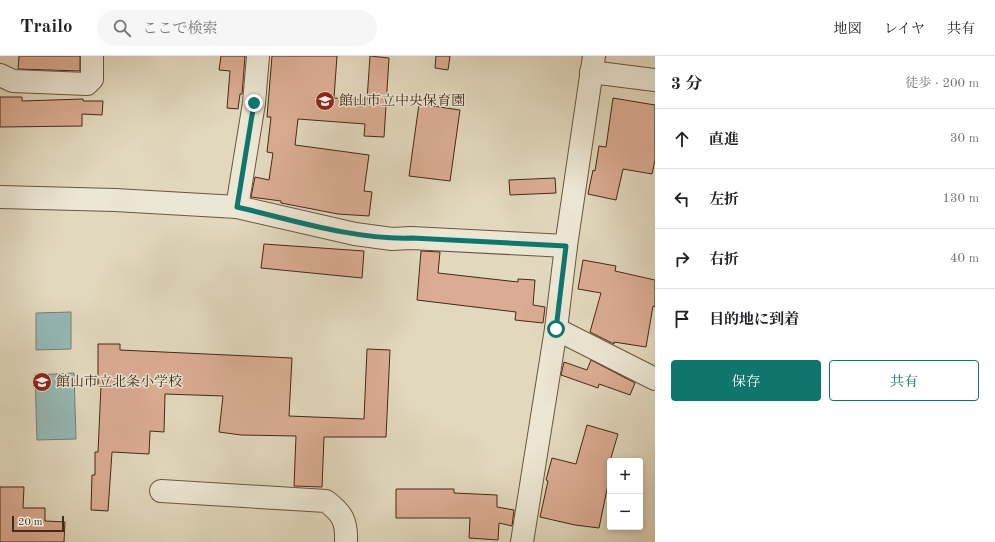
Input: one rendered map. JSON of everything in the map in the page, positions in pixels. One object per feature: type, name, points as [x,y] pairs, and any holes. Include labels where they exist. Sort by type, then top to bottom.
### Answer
[{"type":"street","points":[[0,65],[2,56]]},
{"type":"street","points":[[0,74],[13,81],[87,84],[92,79],[92,56]]},
{"type":"street","points":[[237,207],[254,103],[258,56]]},
{"type":"street","points":[[522,542],[556,329],[566,246],[592,64],[655,80]]},
{"type":"street","points":[[0,197],[115,200],[237,207],[355,234],[392,239],[412,238],[566,246]]},
{"type":"street","points":[[556,329],[655,379]]},
{"type":"street","points":[[161,491],[326,502],[340,512],[346,532],[346,542]]},
{"type":"water","points":[[71,312],[71,349],[36,350],[36,313]]},
{"type":"water","points":[[74,373],[76,439],[37,440],[35,375]]},
{"type":"building","points":[[19,56],[80,56],[80,71],[18,69]]},
{"type":"building","points":[[221,56],[245,56],[242,94],[240,94],[238,109],[227,108],[230,71],[219,70]]},
{"type":"building","points":[[272,56],[337,56],[334,98],[367,100],[370,56],[389,58],[384,137],[364,136],[365,124],[298,119],[295,145],[369,155],[364,191],[372,192],[369,216],[338,214],[281,203],[281,201],[251,197],[255,177],[269,180],[273,153],[267,152],[271,117],[267,117]]},
{"type":"building","points":[[436,56],[450,56],[448,70],[435,68]]},
{"type":"building","points":[[0,97],[22,97],[22,101],[83,99],[83,101],[103,101],[102,115],[82,114],[82,126],[0,127]]},
{"type":"building","points":[[613,98],[655,105],[655,160],[652,174],[623,169],[616,200],[588,194],[593,170],[595,171],[599,146],[606,147]]},
{"type":"building","points":[[419,104],[460,110],[450,181],[409,176]]},
{"type":"building","points":[[555,178],[556,193],[510,195],[509,180]]},
{"type":"building","points":[[264,244],[364,251],[362,278],[261,268]]},
{"type":"building","points":[[421,251],[440,252],[438,273],[518,282],[518,279],[535,280],[533,305],[545,307],[543,323],[515,320],[516,312],[417,300]]},
{"type":"building","points":[[583,260],[616,266],[615,271],[655,280],[655,307],[653,306],[646,347],[614,342],[614,344],[590,332],[601,293],[578,289]]},
{"type":"building","points":[[98,344],[120,344],[120,350],[292,358],[289,416],[364,419],[367,349],[390,350],[386,437],[324,437],[322,487],[294,486],[296,436],[241,435],[219,432],[223,396],[165,394],[164,432],[150,431],[149,454],[112,452],[108,511],[91,510],[92,475],[95,475],[95,452],[98,452],[101,386],[98,386]]},
{"type":"building","points":[[591,360],[635,383],[630,395],[599,384],[598,388],[561,375],[564,362],[587,370]]},
{"type":"building","points":[[587,425],[618,434],[611,458],[607,458],[607,489],[599,528],[575,525],[540,517],[548,481],[546,480],[552,458],[576,464]]},
{"type":"building","points":[[0,487],[24,487],[23,508],[45,508],[45,521],[65,522],[64,542],[0,542]]},
{"type":"building","points":[[396,489],[454,489],[454,493],[497,495],[497,507],[514,510],[512,526],[499,523],[498,540],[469,538],[470,518],[396,518]]},
{"type":"place","name":"館山市立中央保育園","points":[[325,101]]},
{"type":"place","name":"館山市立北条小学校","points":[[42,382]]},
{"type":"route","points":[[254,103],[237,207],[355,234],[392,239],[412,238],[566,246],[556,329]]}]
